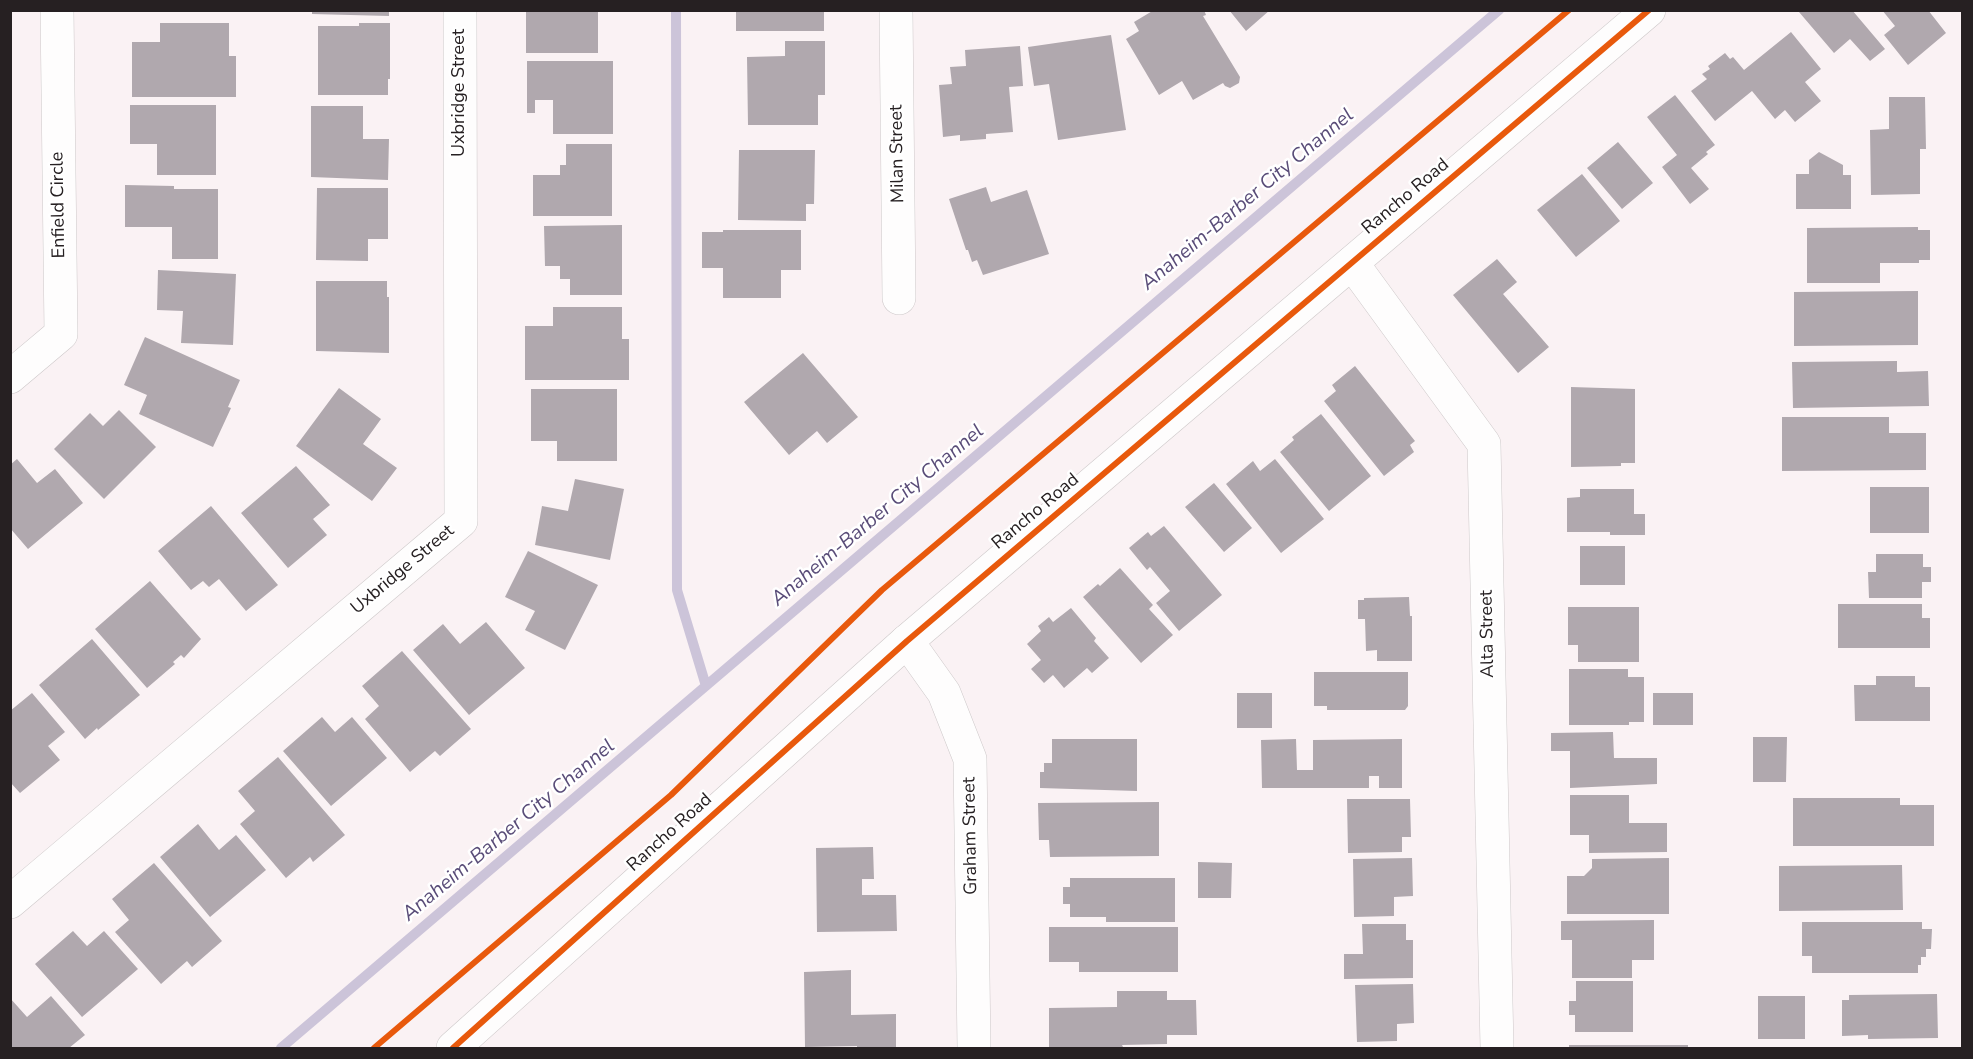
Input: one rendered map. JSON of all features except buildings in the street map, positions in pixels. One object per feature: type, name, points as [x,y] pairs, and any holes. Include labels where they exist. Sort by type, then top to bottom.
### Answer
[{"type":"street","name":"Enfield Circle","points":[[10,377],[61,334],[57,10]]},
{"type":"street","name":"Uxbridge Street","points":[[10,902],[461,521],[460,10]]},
{"type":"street","name":"Milan Street","points":[[896,10],[899,298]]},
{"type":"street","name":"Rancho Road","points":[[453,1048],[907,641],[1649,10]]},
{"type":"street","name":"Alta Street","points":[[1352,263],[1484,444],[1497,1048]]},
{"type":"street","name":"Graham Street","points":[[907,641],[944,693],[970,759],[974,1048]]},
{"type":"waterway","points":[[676,10],[677,590],[706,686]]},
{"type":"waterway","name":"Anaheim-Barber City Channel","points":[[281,1048],[1499,10]]},
{"type":"cycle path","points":[[374,1048],[671,795],[882,590],[1569,10]]},
{"type":"cycle path","points":[[453,1048],[907,641],[1649,10]]}]
